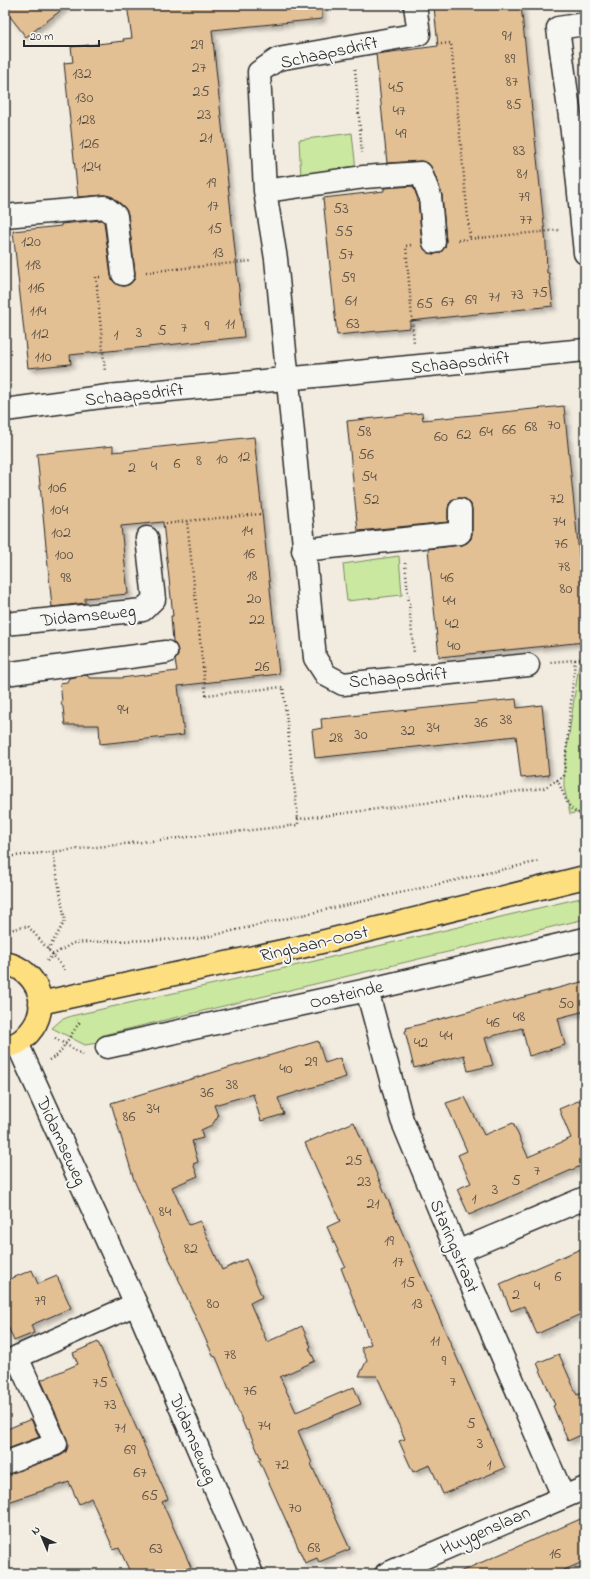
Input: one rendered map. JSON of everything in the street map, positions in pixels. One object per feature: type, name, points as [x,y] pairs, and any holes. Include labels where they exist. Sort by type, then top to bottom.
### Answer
[{"type":"main road","name":"Ringbaan-Oost","points":[[40,1002],[301,947],[585,877]]},
{"type":"main road","points":[[5,963],[22,968],[33,979],[40,996],[40,1010],[35,1026],[11,1045]]},
{"type":"street","points":[[415,5],[419,34]]},
{"type":"street","points":[[585,24],[558,28],[580,154],[582,228],[585,253]]},
{"type":"street","name":"Schaapsdrift","points":[[419,34],[278,59],[259,72],[265,191],[276,259],[303,550],[315,658],[326,675],[343,684],[528,665]]},
{"type":"street","points":[[265,191],[364,176],[421,173],[430,196],[434,242]]},
{"type":"street","points":[[5,216],[105,207],[116,216],[123,274]]},
{"type":"street","name":"Schaapsdrift","points":[[5,410],[108,396],[585,350]]},
{"type":"street","points":[[303,550],[460,533],[460,510]]},
{"type":"street","name":"Didamseweg","points":[[5,624],[143,610],[154,599],[147,538]]},
{"type":"street","points":[[5,674],[166,652]]},
{"type":"street","name":"Oosteinde","points":[[107,1047],[367,990],[585,939]]},
{"type":"street","name":"Staringstraat","points":[[367,990],[402,1120],[457,1252],[563,1496]]},
{"type":"street","name":"Didamseweg","points":[[11,1045],[136,1304],[252,1574]]},
{"type":"street","points":[[457,1252],[585,1198]]},
{"type":"street","points":[[5,1463],[56,1444],[17,1357],[136,1304]]},
{"type":"street","name":"Huygenslaan","points":[[386,1574],[563,1496],[585,1488]]},
{"type":"path","points":[[419,34],[431,45],[451,43],[470,239]]},
{"type":"path","points":[[353,46],[364,176]]},
{"type":"path","points":[[416,366],[406,246],[582,228]]},
{"type":"path","points":[[108,396],[96,277],[276,259]]},
{"type":"path","points":[[5,856],[298,826],[283,687],[206,695],[187,521],[260,514]]},
{"type":"path","points":[[402,539],[416,676]]},
{"type":"path","points":[[528,665],[585,658]]},
{"type":"path","points":[[298,819],[544,788],[564,776],[575,660]]},
{"type":"path","points":[[557,780],[563,790],[570,808],[577,814],[585,814]]},
{"type":"path","points":[[48,950],[65,921],[53,852]]},
{"type":"path","points":[[44,964],[53,955],[73,943],[112,940],[197,939],[546,860]]},
{"type":"path","points":[[52,1037],[84,1056],[98,1052],[107,1047]]},
{"type":"green space","points":[[352,133],[356,170],[301,178],[299,140]]},
{"type":"green space","points":[[399,556],[402,595],[347,601],[343,564]]},
{"type":"green space","points":[[585,663],[585,811],[570,814],[564,787],[564,769],[579,664]]},
{"type":"green space","points":[[585,897],[585,919],[103,1035],[104,1042],[85,1045],[52,1028],[61,1020],[71,1016],[281,969]]},
{"type":"building","points":[[5,5],[68,5],[26,37],[5,10]]},
{"type":"building","points":[[127,5],[322,5],[322,19],[212,30],[244,337],[70,355],[71,364],[28,368],[13,231],[101,220],[104,222],[111,276],[113,281],[118,285],[124,286],[130,284],[135,279],[128,214],[124,207],[113,197],[104,195],[78,197],[64,63],[73,62],[71,47],[124,41],[123,39],[132,38]]},
{"type":"building","points":[[452,5],[521,5],[546,244],[547,273],[549,273],[553,306],[410,321],[410,328],[337,335],[323,198],[384,191],[384,188],[413,186],[418,199],[422,243],[424,249],[428,253],[435,254],[441,252],[445,247],[446,241],[442,195],[432,168],[428,163],[421,161],[387,163],[376,54],[438,46],[434,7]]},
{"type":"building","points":[[564,406],[585,613],[585,642],[439,657],[428,549],[461,545],[467,543],[471,539],[471,504],[466,499],[453,499],[449,504],[448,522],[358,531],[347,421],[422,413],[423,420]]},
{"type":"building","points":[[254,437],[279,674],[178,686],[184,735],[100,744],[99,725],[65,725],[63,707],[61,704],[60,683],[67,682],[69,678],[87,675],[89,678],[121,678],[177,671],[175,660],[178,656],[178,651],[173,642],[171,616],[173,616],[163,522],[121,526],[128,594],[85,598],[85,603],[52,607],[37,454],[113,446],[113,452]]},
{"type":"building","points":[[516,699],[517,708],[542,705],[549,775],[521,778],[516,736],[315,758],[312,730],[322,728],[321,719]]},
{"type":"building","points":[[585,981],[585,1011],[558,1018],[565,1045],[529,1056],[522,1028],[485,1038],[493,1065],[468,1071],[464,1055],[414,1068],[405,1031],[407,1030],[406,1028]]},
{"type":"building","points":[[318,1041],[325,1063],[340,1058],[346,1077],[278,1098],[284,1114],[261,1121],[253,1094],[214,1105],[218,1116],[212,1125],[201,1130],[203,1138],[192,1141],[198,1162],[193,1164],[198,1176],[172,1187],[189,1225],[200,1221],[222,1270],[246,1259],[262,1297],[250,1303],[267,1342],[302,1326],[315,1361],[280,1377],[296,1412],[354,1387],[361,1404],[298,1431],[312,1463],[311,1464],[350,1549],[319,1562],[317,1558],[305,1563],[259,1460],[261,1459],[249,1431],[246,1430],[216,1357],[213,1356],[134,1180],[111,1103]]},
{"type":"building","points":[[465,1097],[484,1135],[513,1123],[528,1157],[571,1138],[559,1109],[585,1098],[585,1169],[583,1165],[469,1215],[457,1189],[471,1183],[458,1155],[467,1151],[446,1103]]},
{"type":"building","points":[[354,1122],[505,1468],[443,1494],[430,1465],[413,1472],[399,1441],[405,1439],[377,1376],[359,1376],[367,1360],[361,1348],[371,1344],[341,1268],[345,1266],[327,1227],[340,1221],[305,1143]]},
{"type":"building","points":[[585,1247],[585,1312],[537,1334],[524,1306],[511,1311],[500,1284]]},
{"type":"building","points":[[32,1270],[38,1284],[57,1276],[71,1308],[31,1325],[34,1333],[14,1341],[5,1319],[5,1281]]},
{"type":"building","points":[[98,1342],[168,1499],[162,1502],[191,1567],[174,1574],[131,1574],[119,1548],[114,1550],[91,1498],[79,1504],[69,1482],[5,1503],[5,1475],[60,1456],[66,1452],[68,1446],[67,1439],[41,1380],[78,1364],[73,1353]]},
{"type":"building","points":[[559,1354],[577,1395],[585,1392],[585,1433],[568,1441],[553,1406],[555,1405],[537,1363]]},
{"type":"building","points":[[31,1419],[39,1437],[5,1450],[5,1430]]},
{"type":"building","points":[[585,1517],[585,1561],[555,1574],[455,1574]]}]
